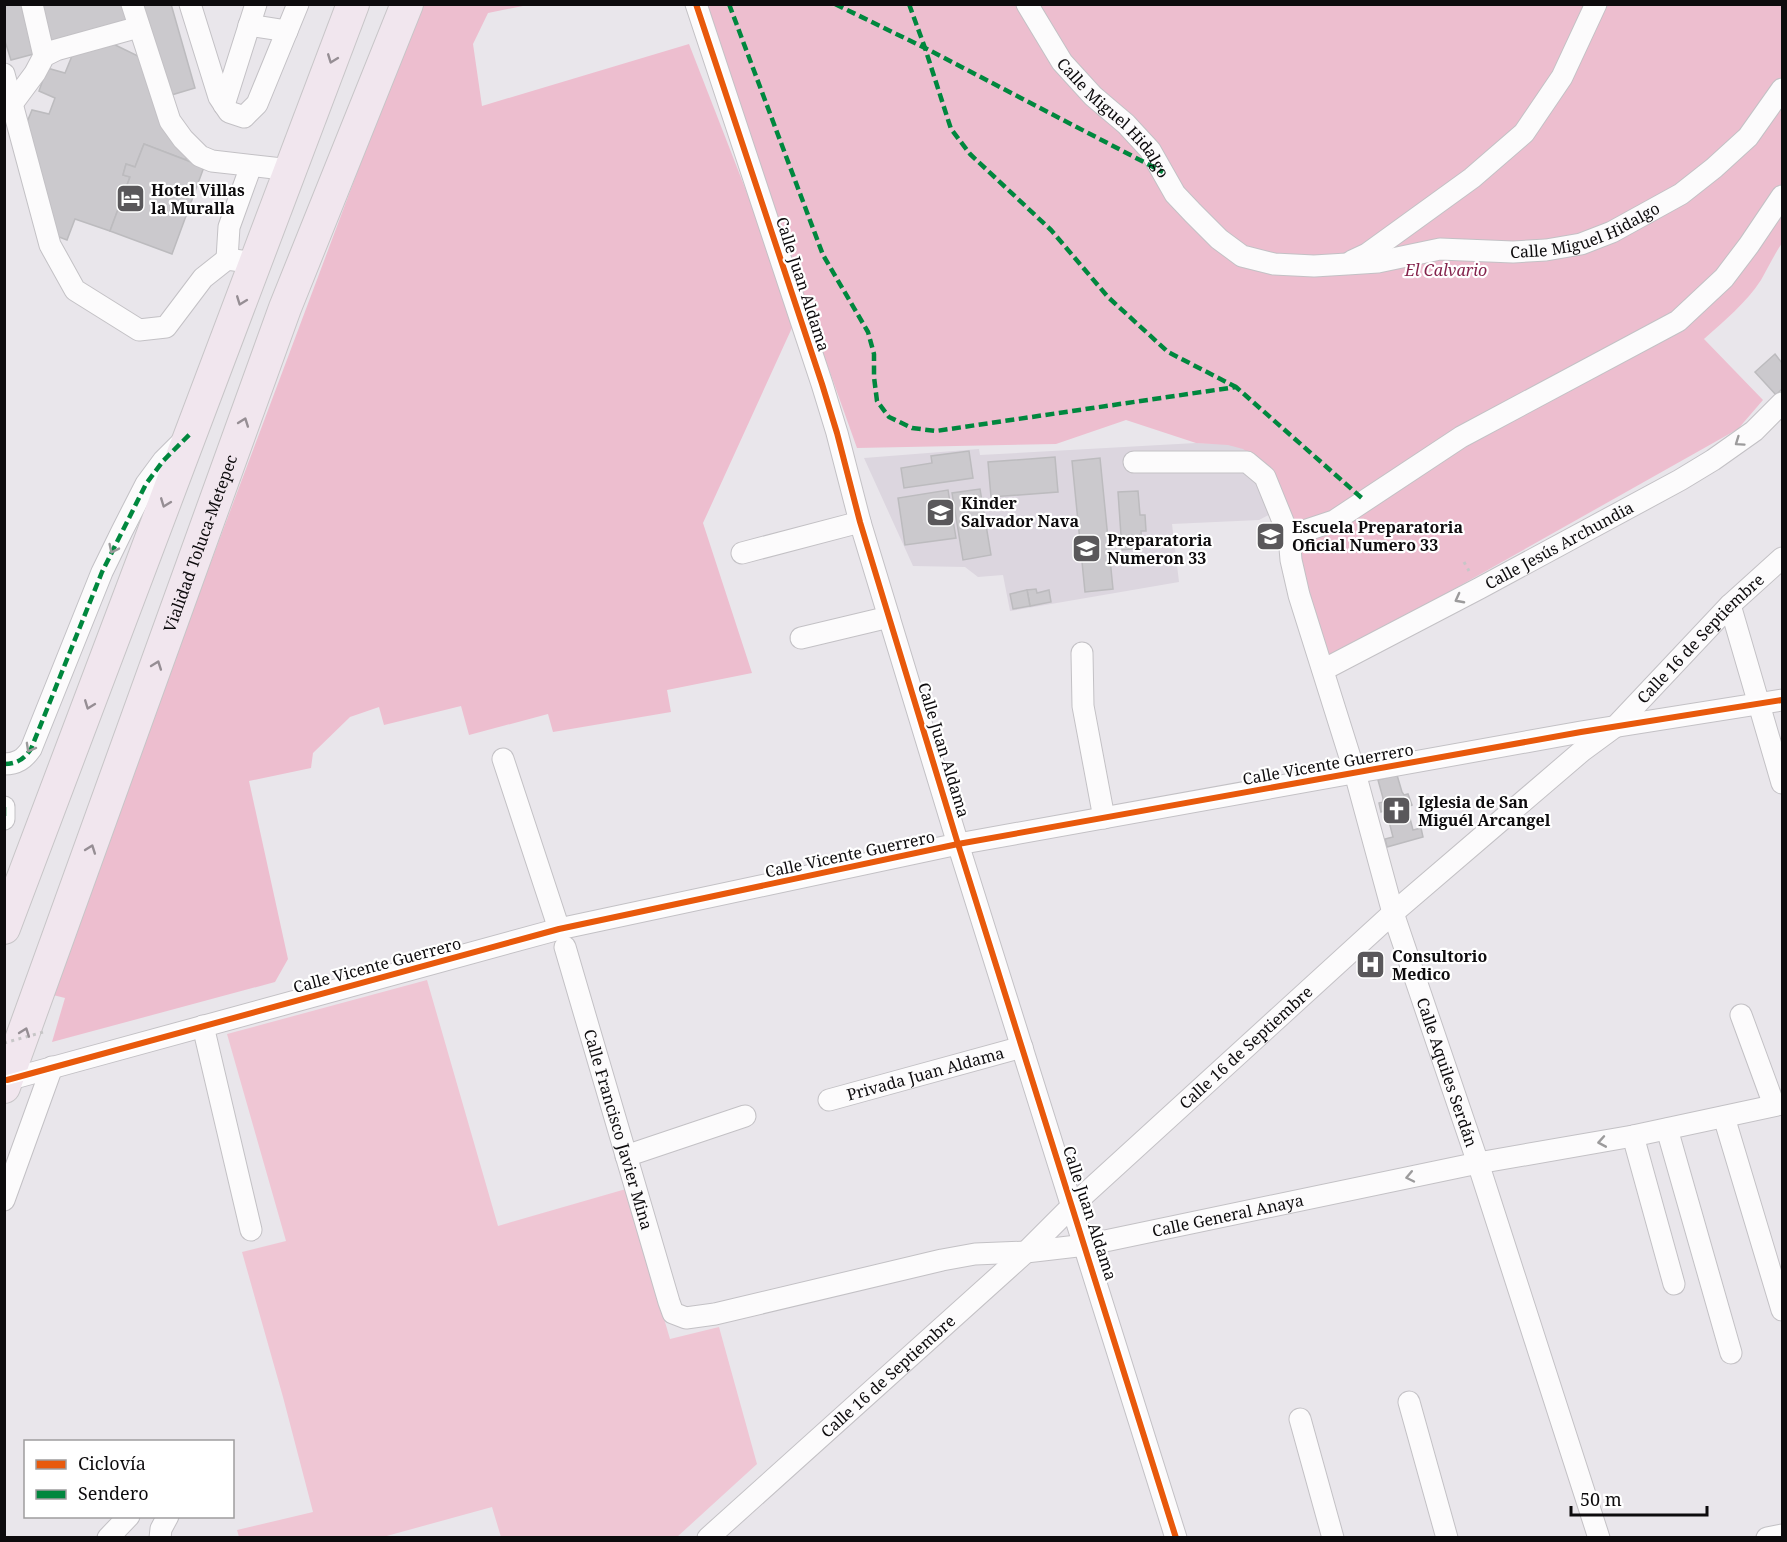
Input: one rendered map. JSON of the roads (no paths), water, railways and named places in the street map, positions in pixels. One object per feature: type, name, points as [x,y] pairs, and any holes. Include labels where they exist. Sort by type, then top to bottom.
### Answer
[{"type":"highway","points":[[4,928],[192,432],[241,261],[291,170],[353,4]]},
{"type":"highway","name":"Vialidad Toluca-Metepec","points":[[6,1083],[285,308],[407,4]]},
{"type":"street","points":[[32,4],[44,56]]},
{"type":"street","points":[[132,4],[170,121],[183,139],[200,156],[212,161],[291,170]]},
{"type":"street","points":[[190,4],[219,97],[229,112],[244,117],[257,104],[298,4]]},
{"type":"street","points":[[197,27],[205,4]]},
{"type":"street","points":[[224,105],[256,4]]},
{"type":"street","name":"Calle Juan Aldama","points":[[696,4],[812,351],[837,433],[860,522],[958,844],[1086,1245],[1176,1538]]},
{"type":"street","name":"Calle Miguel Hidalgo","points":[[1027,4],[1062,63],[1150,150],[1175,194],[1219,239],[1242,256],[1274,264],[1314,266],[1378,262],[1440,249],[1491,252],[1546,250],[1581,244],[1612,232],[1681,194],[1748,137],[1782,89]]},
{"type":"street","points":[[1347,264],[1367,254],[1472,178],[1524,133],[1562,77],[1596,4]]},
{"type":"street","points":[[249,25],[287,31]]},
{"type":"street","points":[[12,104],[35,73],[44,56],[56,50],[139,27]]},
{"type":"street","points":[[4,74],[50,245],[75,290],[140,330],[166,327],[203,278],[241,261],[229,227],[251,166]]},
{"type":"street","points":[[1289,536],[1334,521],[1461,437],[1678,321],[1724,278],[1782,196]]},
{"type":"street","name":"Calle Jesús Archundia","points":[[1323,670],[1680,480],[1754,431],[1782,403]]},
{"type":"street","points":[[4,764],[19,761],[31,749],[102,572],[146,484],[163,461],[192,432]]},
{"type":"street","name":"Calle Aquiles Serdán","points":[[1134,462],[1247,462],[1265,477],[1289,536],[1296,584],[1355,773],[1394,913],[1478,1163],[1599,1538]]},
{"type":"street","points":[[742,553],[860,522]]},
{"type":"street","name":"Calle 16 de Septiembre","points":[[708,1538],[1026,1252],[1073,1205],[1394,913],[1582,751],[1616,726],[1730,605],[1782,558]]},
{"type":"street","points":[[1730,605],[1782,783]]},
{"type":"street","points":[[801,638],[889,617]]},
{"type":"street","points":[[1082,653],[1083,706],[1104,818]]},
{"type":"street","name":"Calle Vicente Guerrero","points":[[6,1083],[52,1067],[203,1026],[958,844],[1616,726],[1782,700]]},
{"type":"street","name":"Calle Francisco Javier Mina","points":[[503,759],[562,938],[673,1312]]},
{"type":"street","points":[[4,807],[4,819]]},
{"type":"street","points":[[1741,1015],[1778,1105]]},
{"type":"street","points":[[203,1026],[251,1230]]},
{"type":"street","name":"Privada Juan Aldama","points":[[829,1100],[1022,1047]]},
{"type":"street","points":[[4,1200],[52,1067]]},
{"type":"street","name":"Calle General Anaya","points":[[673,1312],[686,1318],[715,1314],[975,1254],[1026,1252],[1086,1245],[1478,1163],[1633,1136],[1778,1105]]},
{"type":"street","points":[[626,1156],[745,1116]]},
{"type":"street","points":[[1724,1117],[1782,1310]]},
{"type":"street","points":[[1667,1129],[1731,1353]]},
{"type":"street","points":[[1633,1136],[1674,1284]]},
{"type":"street","points":[[1409,1402],[1447,1538]]},
{"type":"street","points":[[1300,1419],[1333,1538]]},
{"type":"street","points":[[108,1538],[127,1518]]},
{"type":"street","points":[[160,1538],[161,1529],[167,1518]]},
{"type":"street","points":[[1767,1538],[1782,1535]]},
{"type":"place","name":"Hotel Villas la Muralla","points":[[130,199]]},
{"type":"place","name":"Kinder Salvador Nava","points":[[940,512]]},
{"type":"place","name":"Escuela Preparatoria Oficial Numero 33","points":[[1271,536]]},
{"type":"place","name":"Preparatoria Numeron 33","points":[[1086,549]]},
{"type":"place","name":"Iglesia de San Miguél Arcangel","points":[[1397,811]]},
{"type":"place","name":"Consultorio Medico","points":[[1371,965]]},
{"type":"park label","name":"El Calvario","points":[[1446,270]]}]
